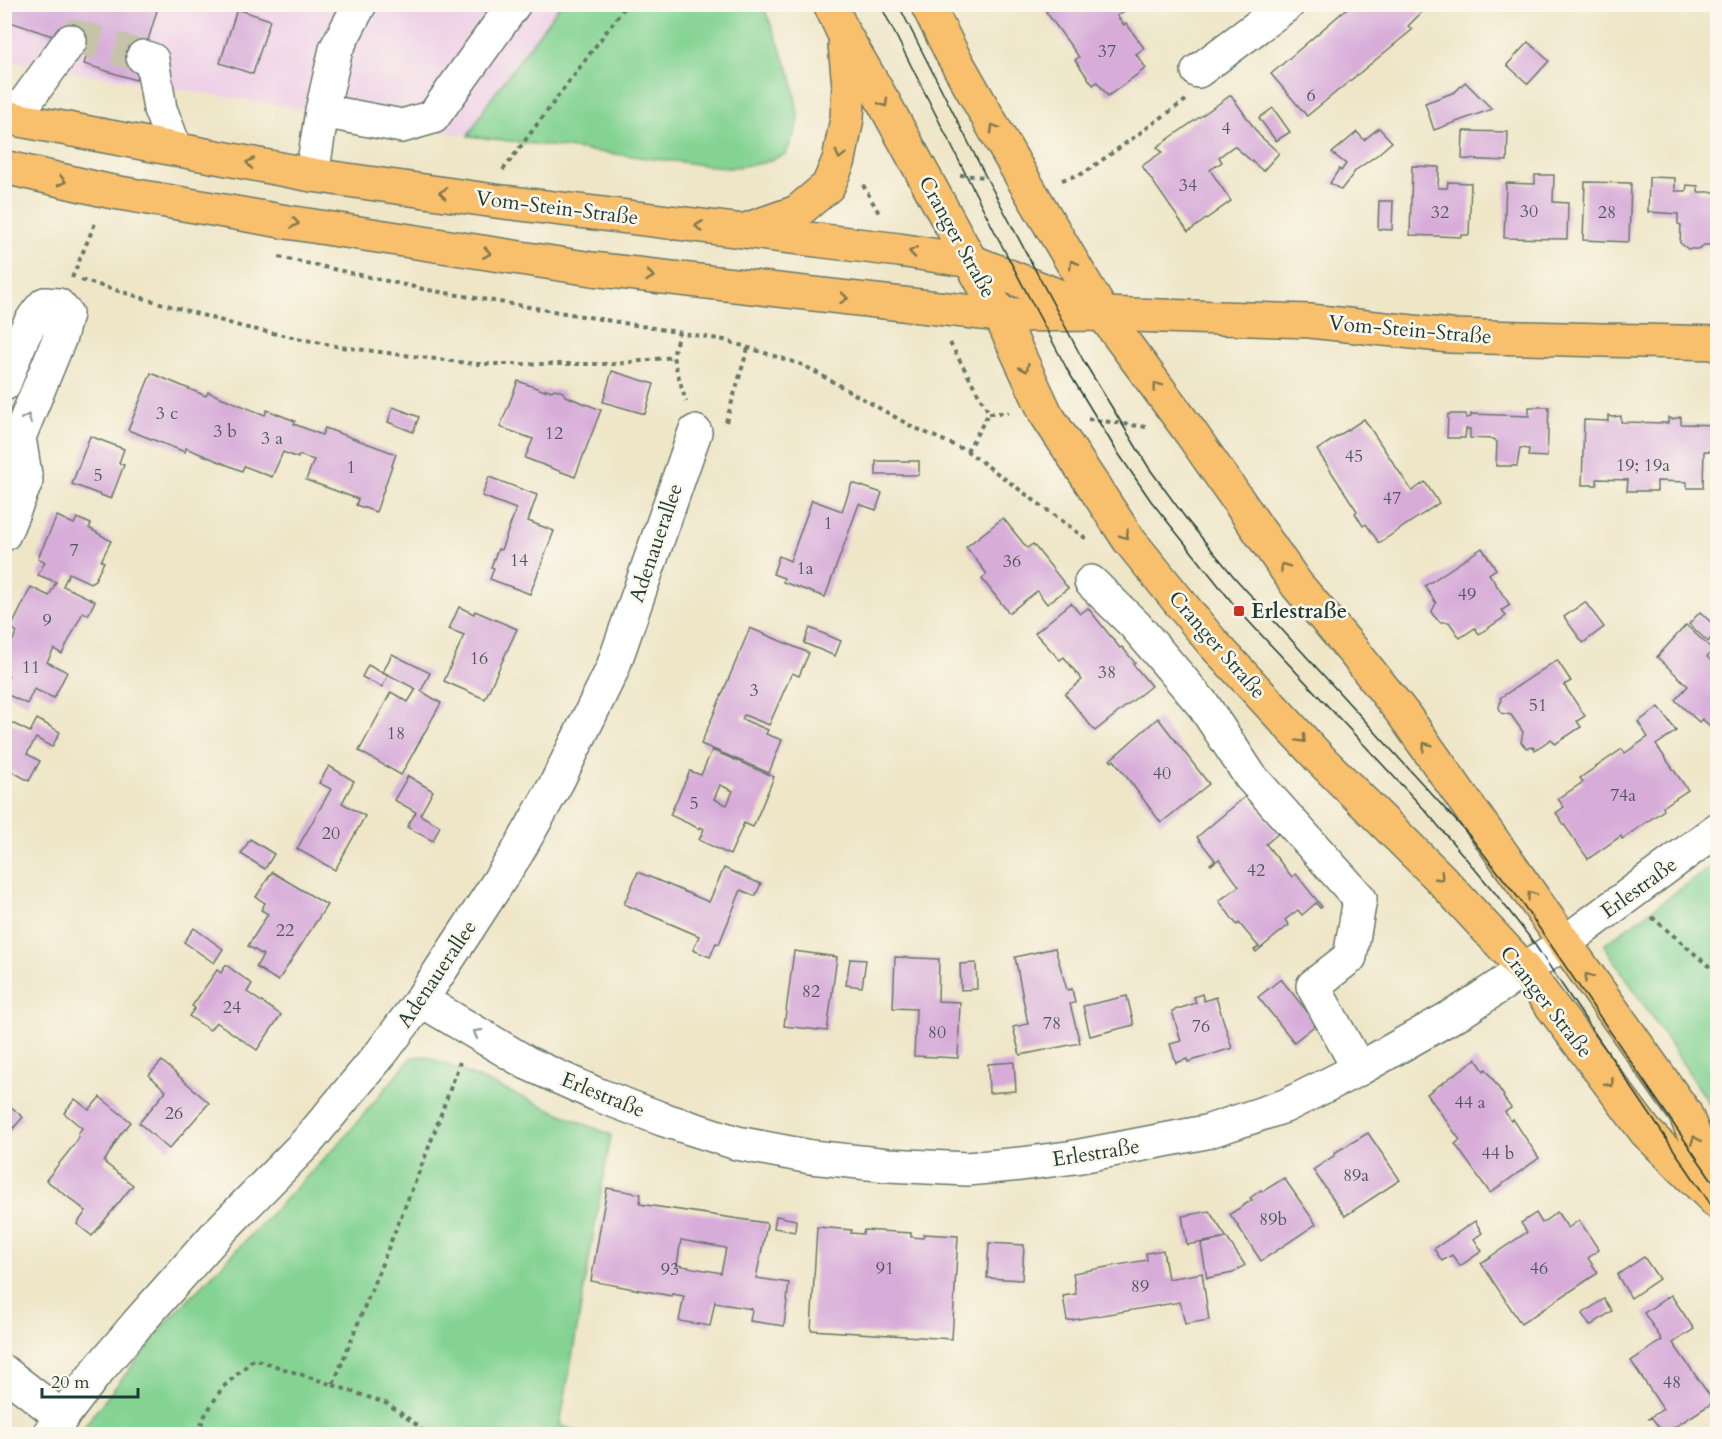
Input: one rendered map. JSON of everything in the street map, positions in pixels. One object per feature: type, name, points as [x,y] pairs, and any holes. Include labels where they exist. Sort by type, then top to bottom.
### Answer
[{"type":"main road","name":"Cranger Straße","points":[[830,4],[843,34],[883,101],[1000,315],[1046,414],[1128,540],[1211,641],[1308,746],[1440,877],[1524,969],[1646,1132],[1718,1203]]},
{"type":"main road","points":[[927,4],[952,54],[1103,314],[1191,433],[1297,585],[1404,715],[1685,1113],[1718,1194]]},
{"type":"main road","points":[[741,231],[797,212],[828,186],[839,160],[847,118],[849,86],[843,34]]},
{"type":"main road","name":"Vom-Stein-Straße","points":[[9,118],[312,175],[495,201],[899,250],[971,261],[1103,314]]},
{"type":"main road","name":"Vom-Stein-Straße","points":[[4,167],[108,191],[287,222],[592,269],[1000,315],[1103,314],[1310,321],[1450,336],[1718,343]]},
{"type":"street","points":[[312,175],[322,111],[336,50],[360,4]]},
{"type":"street","points":[[322,111],[402,126],[433,117],[514,4]]},
{"type":"street","points":[[1198,71],[1288,4]]},
{"type":"street","points":[[9,118],[70,41]]},
{"type":"street","points":[[143,57],[153,60],[160,109],[176,148]]},
{"type":"street","points":[[4,384],[36,313],[65,291]]},
{"type":"street","points":[[4,534],[15,475],[19,436],[60,338],[66,314],[65,291]]},
{"type":"street","name":"Adenauerallee","points":[[55,1426],[138,1323],[217,1234],[307,1142],[382,1052],[421,1000],[517,853],[557,782],[612,670],[695,432]]},
{"type":"street","points":[[1091,582],[1135,625],[1204,706],[1250,776],[1360,899],[1350,957],[1313,986],[1359,1069]]},
{"type":"street","name":"Erlestraße","points":[[421,1000],[527,1063],[640,1111],[737,1143],[811,1157],[888,1165],[967,1169],[1075,1157],[1206,1132],[1285,1106],[1359,1069],[1465,1009],[1564,943],[1718,829]]},
{"type":"street","points":[[4,1372],[55,1426]]},
{"type":"path","points":[[500,173],[627,4]]},
{"type":"path","points":[[1023,179],[1060,181],[1084,172],[1198,92],[1188,78],[1198,71]]},
{"type":"path","points":[[98,215],[65,291],[341,347],[475,364],[616,364],[673,357]]},
{"type":"path","points":[[276,256],[423,290],[724,340],[803,366],[911,426],[967,451],[988,413]]},
{"type":"path","points":[[679,332],[673,357],[695,432],[726,422],[748,348]]},
{"type":"path","points":[[1627,895],[1718,974]]},
{"type":"path","points":[[333,1385],[427,1152],[471,1030]]},
{"type":"path","points":[[198,1434],[204,1417],[222,1388],[254,1359],[388,1404],[421,1428],[422,1434]]},
{"type":"shaded area","points":[[4,5],[560,5],[490,100],[468,136],[7,61],[4,60]]},
{"type":"green space","points":[[560,5],[763,5],[792,78],[799,121],[786,154],[763,163],[729,168],[468,136],[490,100]]},
{"type":"green space","points":[[1717,862],[1717,1115],[1604,945]]},
{"type":"green space","points":[[426,1056],[611,1135],[560,1425],[584,1434],[78,1434],[169,1320],[344,1138],[412,1057]]},
{"type":"building","points":[[4,4],[159,4],[136,80],[84,64],[89,48],[4,20]]},
{"type":"building","points":[[1056,4],[1112,4],[1114,7],[1117,4],[1127,4],[1127,9],[1117,16],[1124,25],[1126,23],[1144,48],[1136,54],[1146,68],[1108,96],[1097,82],[1093,85],[1075,60],[1079,57],[1046,12]]},
{"type":"building","points":[[1352,4],[1430,4],[1408,26],[1412,30],[1307,116],[1271,74]]},
{"type":"building","points":[[237,9],[270,20],[253,74],[220,63]]},
{"type":"building","points":[[1528,42],[1549,61],[1528,84],[1507,65]]},
{"type":"building","points":[[1465,82],[1492,109],[1434,130],[1425,103],[1455,92]]},
{"type":"building","points":[[1231,95],[1259,135],[1279,153],[1263,171],[1234,146],[1219,157],[1222,162],[1210,170],[1231,201],[1188,232],[1142,166],[1162,152],[1157,147]]},
{"type":"building","points":[[1273,108],[1290,132],[1276,141],[1259,118]]},
{"type":"building","points":[[1379,128],[1392,142],[1356,170],[1341,190],[1330,183],[1339,169],[1341,171],[1346,164],[1332,153],[1357,132],[1364,140]]},
{"type":"building","points":[[1463,131],[1508,132],[1507,161],[1462,159]]},
{"type":"building","points":[[1412,166],[1439,167],[1438,188],[1447,188],[1448,182],[1471,183],[1469,235],[1461,235],[1461,237],[1410,235]]},
{"type":"building","points":[[1535,175],[1554,175],[1553,202],[1568,203],[1567,239],[1504,238],[1506,183],[1535,184]]},
{"type":"building","points":[[1649,177],[1675,178],[1675,191],[1686,191],[1687,185],[1698,186],[1698,192],[1718,192],[1718,245],[1704,245],[1699,249],[1688,249],[1680,243],[1681,225],[1678,224],[1678,214],[1648,212]]},
{"type":"building","points":[[1585,182],[1631,183],[1629,242],[1583,240]]},
{"type":"building","points":[[1379,201],[1393,201],[1392,230],[1378,229]]},
{"type":"building","points":[[612,371],[654,384],[645,414],[603,402]]},
{"type":"building","points":[[151,373],[206,396],[208,392],[265,415],[267,410],[322,435],[325,428],[396,454],[376,512],[356,505],[358,499],[306,480],[314,460],[299,455],[298,458],[283,452],[272,477],[244,466],[242,471],[186,448],[185,452],[128,430]]},
{"type":"building","points":[[518,381],[545,391],[555,389],[563,392],[565,396],[601,410],[575,477],[525,458],[533,439],[500,427]]},
{"type":"building","points":[[393,407],[419,417],[413,432],[388,422]]},
{"type":"building","points":[[1529,407],[1549,407],[1547,457],[1528,456],[1529,449],[1520,448],[1517,466],[1496,466],[1497,442],[1494,439],[1470,438],[1470,429],[1466,429],[1465,438],[1447,438],[1448,414],[1466,414],[1466,418],[1471,417],[1471,414],[1529,416]]},
{"type":"building","points":[[1608,415],[1621,416],[1621,422],[1668,423],[1668,417],[1672,419],[1681,417],[1681,424],[1718,425],[1718,452],[1704,451],[1703,488],[1687,488],[1687,482],[1657,481],[1657,491],[1627,491],[1628,480],[1597,479],[1597,485],[1582,485],[1584,420],[1608,421]]},
{"type":"building","points":[[1364,419],[1412,491],[1425,482],[1439,503],[1379,543],[1366,524],[1363,526],[1355,513],[1357,511],[1317,450]]},
{"type":"building","points":[[90,436],[124,449],[119,463],[124,465],[111,499],[72,484]]},
{"type":"building","points":[[876,461],[919,461],[919,475],[876,475]]},
{"type":"building","points":[[489,477],[537,495],[528,521],[554,531],[530,594],[490,579],[494,568],[491,567],[498,549],[501,550],[516,509],[482,496]]},
{"type":"building","points":[[852,483],[882,493],[876,510],[859,504],[825,597],[783,582],[784,578],[773,574],[779,556],[790,561],[812,500],[842,511]]},
{"type":"building","points":[[57,516],[74,524],[77,518],[91,524],[89,528],[111,541],[95,580],[90,583],[69,573],[63,586],[95,601],[88,615],[83,612],[62,654],[54,649],[47,662],[67,672],[54,698],[34,689],[27,704],[4,693],[4,685],[9,676],[4,674],[4,658],[17,632],[11,628],[31,587],[49,596],[56,582],[38,575],[45,562],[38,558]]},
{"type":"building","points":[[1003,518],[1027,548],[1033,544],[1068,588],[1047,604],[1037,591],[1009,613],[982,579],[987,574],[966,547]]},
{"type":"building","points":[[1482,548],[1496,569],[1489,574],[1510,605],[1502,610],[1506,616],[1479,634],[1475,628],[1460,638],[1449,622],[1440,622],[1433,615],[1432,611],[1436,603],[1425,586]]},
{"type":"building","points":[[1585,602],[1604,627],[1583,643],[1564,617]]},
{"type":"building","points":[[1071,603],[1080,614],[1088,608],[1135,663],[1133,664],[1151,686],[1095,731],[1065,694],[1082,680],[1064,657],[1060,660],[1035,633]]},
{"type":"building","points":[[459,607],[474,614],[475,611],[517,629],[485,699],[444,681],[464,635],[449,629]]},
{"type":"building","points":[[1700,612],[1718,629],[1708,642],[1689,624]]},
{"type":"building","points":[[1686,625],[1713,650],[1707,657],[1712,661],[1715,658],[1718,660],[1718,733],[1702,719],[1699,722],[1675,700],[1688,686],[1657,657]]},
{"type":"building","points":[[750,628],[809,653],[799,676],[792,673],[769,725],[744,715],[742,719],[768,730],[766,734],[782,740],[769,773],[701,744]]},
{"type":"building","points":[[810,628],[841,641],[835,656],[804,643]]},
{"type":"building","points":[[392,654],[430,673],[421,691],[441,703],[401,775],[359,751],[391,692],[408,702],[416,689],[383,672]]},
{"type":"building","points":[[1557,660],[1571,681],[1564,685],[1585,716],[1577,721],[1581,727],[1555,744],[1551,739],[1535,750],[1533,747],[1526,748],[1521,742],[1523,732],[1511,715],[1501,713],[1500,698]]},
{"type":"building","points":[[368,665],[388,676],[382,687],[362,677]]},
{"type":"building","points":[[1659,707],[1676,731],[1656,745],[1688,790],[1622,839],[1621,836],[1588,859],[1556,813],[1564,807],[1558,799],[1583,782],[1580,778],[1622,749],[1625,753],[1648,737],[1638,722]]},
{"type":"building","points":[[1158,718],[1209,784],[1161,823],[1114,760],[1112,762],[1110,760]]},
{"type":"building","points":[[4,719],[30,732],[37,719],[60,732],[52,747],[36,738],[27,754],[40,761],[29,781],[4,767]]},
{"type":"building","points":[[712,750],[774,777],[753,827],[744,823],[730,855],[699,840],[704,829],[701,827],[700,829],[670,815],[690,771],[701,775]],"holes":[[[720,785],[733,791],[727,805],[714,799]]]},
{"type":"building","points":[[329,766],[354,781],[342,803],[365,816],[335,870],[297,849],[331,789],[319,783]]},
{"type":"building","points":[[408,776],[433,791],[420,815],[440,826],[433,841],[407,827],[416,812],[394,800]]},
{"type":"building","points":[[1247,795],[1277,832],[1280,829],[1281,831],[1266,844],[1292,877],[1296,874],[1322,907],[1320,908],[1316,903],[1302,915],[1298,910],[1285,920],[1289,925],[1256,952],[1254,950],[1259,947],[1239,923],[1237,925],[1219,901],[1239,886],[1219,859],[1210,864],[1215,860],[1197,837]]},
{"type":"building","points":[[250,839],[274,854],[265,869],[241,854]]},
{"type":"building","points":[[724,868],[761,884],[755,896],[741,890],[719,944],[716,943],[710,957],[693,950],[699,936],[624,904],[638,872],[709,902]]},
{"type":"building","points":[[272,872],[327,905],[278,981],[256,967],[263,955],[248,946],[268,914],[261,910],[265,903],[256,897]]},
{"type":"building","points":[[194,928],[223,949],[214,963],[184,942]]},
{"type":"building","points":[[1055,948],[1067,990],[1072,989],[1075,1003],[1070,1004],[1080,1043],[1020,1055],[1013,1027],[1028,1024],[1015,957]]},
{"type":"building","points":[[794,951],[837,957],[827,1031],[784,1026]]},
{"type":"building","points":[[895,957],[939,959],[938,1001],[960,1002],[958,1058],[914,1056],[916,1009],[893,1008]]},
{"type":"building","points":[[850,959],[866,960],[862,987],[846,985]]},
{"type":"building","points":[[976,963],[977,989],[961,990],[960,964]]},
{"type":"building","points":[[226,965],[252,984],[247,992],[281,1015],[257,1050],[216,1022],[210,1030],[189,1016],[195,1008],[192,1006],[217,970],[221,973]]},
{"type":"building","points":[[1281,979],[1317,1024],[1294,1042],[1258,997]]},
{"type":"building","points":[[1202,994],[1204,1001],[1216,997],[1232,1048],[1188,1062],[1187,1059],[1176,1063],[1170,1044],[1181,1041],[1172,1011],[1196,1003],[1194,997]]},
{"type":"building","points":[[1127,996],[1134,1025],[1090,1036],[1083,1006]]},
{"type":"building","points":[[1476,1059],[1484,1071],[1486,1069],[1511,1108],[1505,1112],[1511,1121],[1513,1119],[1539,1158],[1490,1193],[1455,1144],[1460,1140],[1427,1094]]},
{"type":"building","points":[[162,1061],[209,1103],[169,1149],[139,1123],[166,1091],[149,1075]]},
{"type":"building","points":[[1014,1062],[1016,1091],[989,1093],[988,1064]]},
{"type":"building","points":[[100,1097],[131,1122],[120,1135],[104,1162],[133,1185],[92,1236],[77,1224],[86,1211],[46,1180],[77,1141],[82,1128],[64,1113],[75,1099],[89,1110]]},
{"type":"building","points":[[4,1102],[23,1117],[4,1139]]},
{"type":"building","points":[[1368,1133],[1400,1180],[1345,1216],[1313,1170],[1335,1155],[1334,1153]]},
{"type":"building","points":[[1284,1178],[1316,1224],[1261,1261],[1230,1214],[1252,1200],[1250,1198],[1261,1190],[1262,1192]]},
{"type":"building","points":[[607,1188],[641,1194],[640,1204],[766,1223],[756,1278],[789,1283],[784,1326],[750,1321],[752,1309],[715,1301],[710,1326],[679,1321],[684,1296],[672,1294],[672,1296],[591,1281]],"holes":[[[681,1240],[726,1248],[721,1273],[677,1265]]]},
{"type":"building","points":[[1209,1211],[1245,1265],[1233,1273],[1207,1278],[1201,1244],[1226,1238],[1187,1245],[1182,1216]]},
{"type":"building","points":[[1557,1212],[1568,1228],[1579,1220],[1599,1250],[1588,1258],[1598,1273],[1521,1324],[1481,1263],[1527,1232],[1521,1223],[1536,1213],[1542,1223]]},
{"type":"building","points":[[776,1216],[796,1220],[795,1232],[774,1228]]},
{"type":"building","points":[[1475,1221],[1482,1233],[1474,1239],[1482,1251],[1460,1266],[1452,1255],[1442,1261],[1434,1249]]},
{"type":"building","points":[[817,1227],[852,1230],[851,1233],[863,1234],[864,1230],[911,1233],[911,1237],[923,1238],[924,1234],[958,1236],[952,1339],[811,1330]]},
{"type":"building","points":[[989,1243],[1024,1245],[1022,1280],[987,1278]]},
{"type":"building","points":[[1163,1250],[1168,1279],[1202,1273],[1209,1320],[1185,1324],[1180,1302],[1067,1321],[1063,1296],[1076,1294],[1073,1273],[1147,1260],[1146,1253]]},
{"type":"building","points":[[1644,1257],[1659,1279],[1631,1298],[1617,1275]]},
{"type":"building","points":[[1671,1295],[1694,1329],[1673,1343],[1714,1402],[1664,1434],[1652,1418],[1648,1419],[1663,1409],[1631,1361],[1662,1340],[1644,1313]]},
{"type":"building","points":[[1604,1299],[1612,1311],[1590,1326],[1582,1314]]},
{"type":"tunnel","points":[[70,41],[75,36],[143,57]]},
{"type":"tram line","points":[[880,4],[1068,371],[1116,450],[1151,501],[1239,611],[1424,809],[1495,893],[1531,939],[1718,1215]]},
{"type":"tram line","points":[[898,4],[1083,360],[1149,468],[1187,520],[1235,578],[1468,834],[1520,900],[1718,1189]]},
{"type":"place","name":"Erlestraße","points":[[1239,611]]}]
